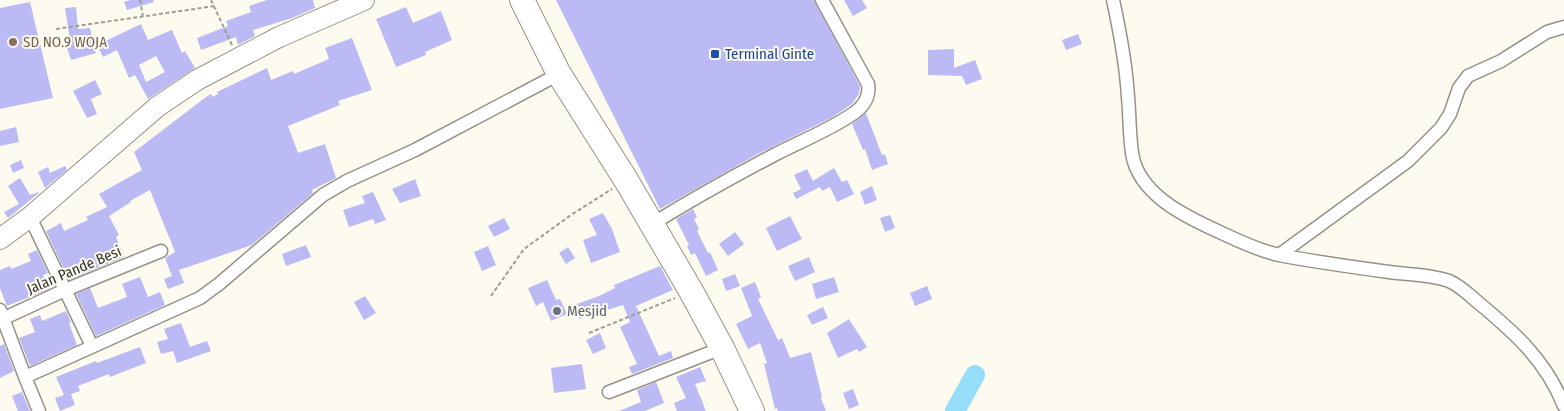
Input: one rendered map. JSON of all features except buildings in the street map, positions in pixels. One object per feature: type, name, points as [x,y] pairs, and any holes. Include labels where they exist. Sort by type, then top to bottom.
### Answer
[{"type":"highway","points":[[522,0],[559,74],[626,180],[691,291],[722,348],[752,411]]},
{"type":"main road","points":[[0,239],[30,218],[156,107],[198,80],[279,37],[364,0]]},
{"type":"street","points":[[652,224],[717,185],[841,120],[863,104],[869,94],[868,84],[822,0]]},
{"type":"street","points":[[1113,0],[1121,36],[1126,76],[1132,154],[1146,185],[1171,207],[1195,221],[1251,247],[1279,255],[1392,273],[1433,276],[1462,288],[1512,330],[1537,359],[1558,391],[1564,406]]},
{"type":"street","points":[[1279,255],[1408,161],[1441,128],[1450,114],[1459,88],[1468,76],[1501,61],[1546,32],[1564,27]]},
{"type":"street","points":[[25,377],[200,298],[323,195],[347,181],[415,150],[559,74]]},
{"type":"street","points":[[30,218],[92,346]]},
{"type":"street","name":"Jalan Pande Besi","points":[[1,316],[161,252]]},
{"type":"street","points":[[1,316],[39,411]]},
{"type":"street","points":[[609,392],[722,348]]},
{"type":"path","points":[[140,0],[143,16]]},
{"type":"path","points":[[211,0],[238,59]]},
{"type":"path","points":[[56,28],[215,6]]},
{"type":"path","points":[[491,296],[524,249],[571,215],[626,180]]},
{"type":"path","points":[[589,333],[691,291]]},
{"type":"waterway","points":[[955,411],[975,375]]},
{"type":"place","name":"SD NO.9 WOJA","points":[[13,42]]},
{"type":"place","name":"Terminal Ginte","points":[[715,54]]},
{"type":"place","name":"Mesjid","points":[[557,311]]}]
